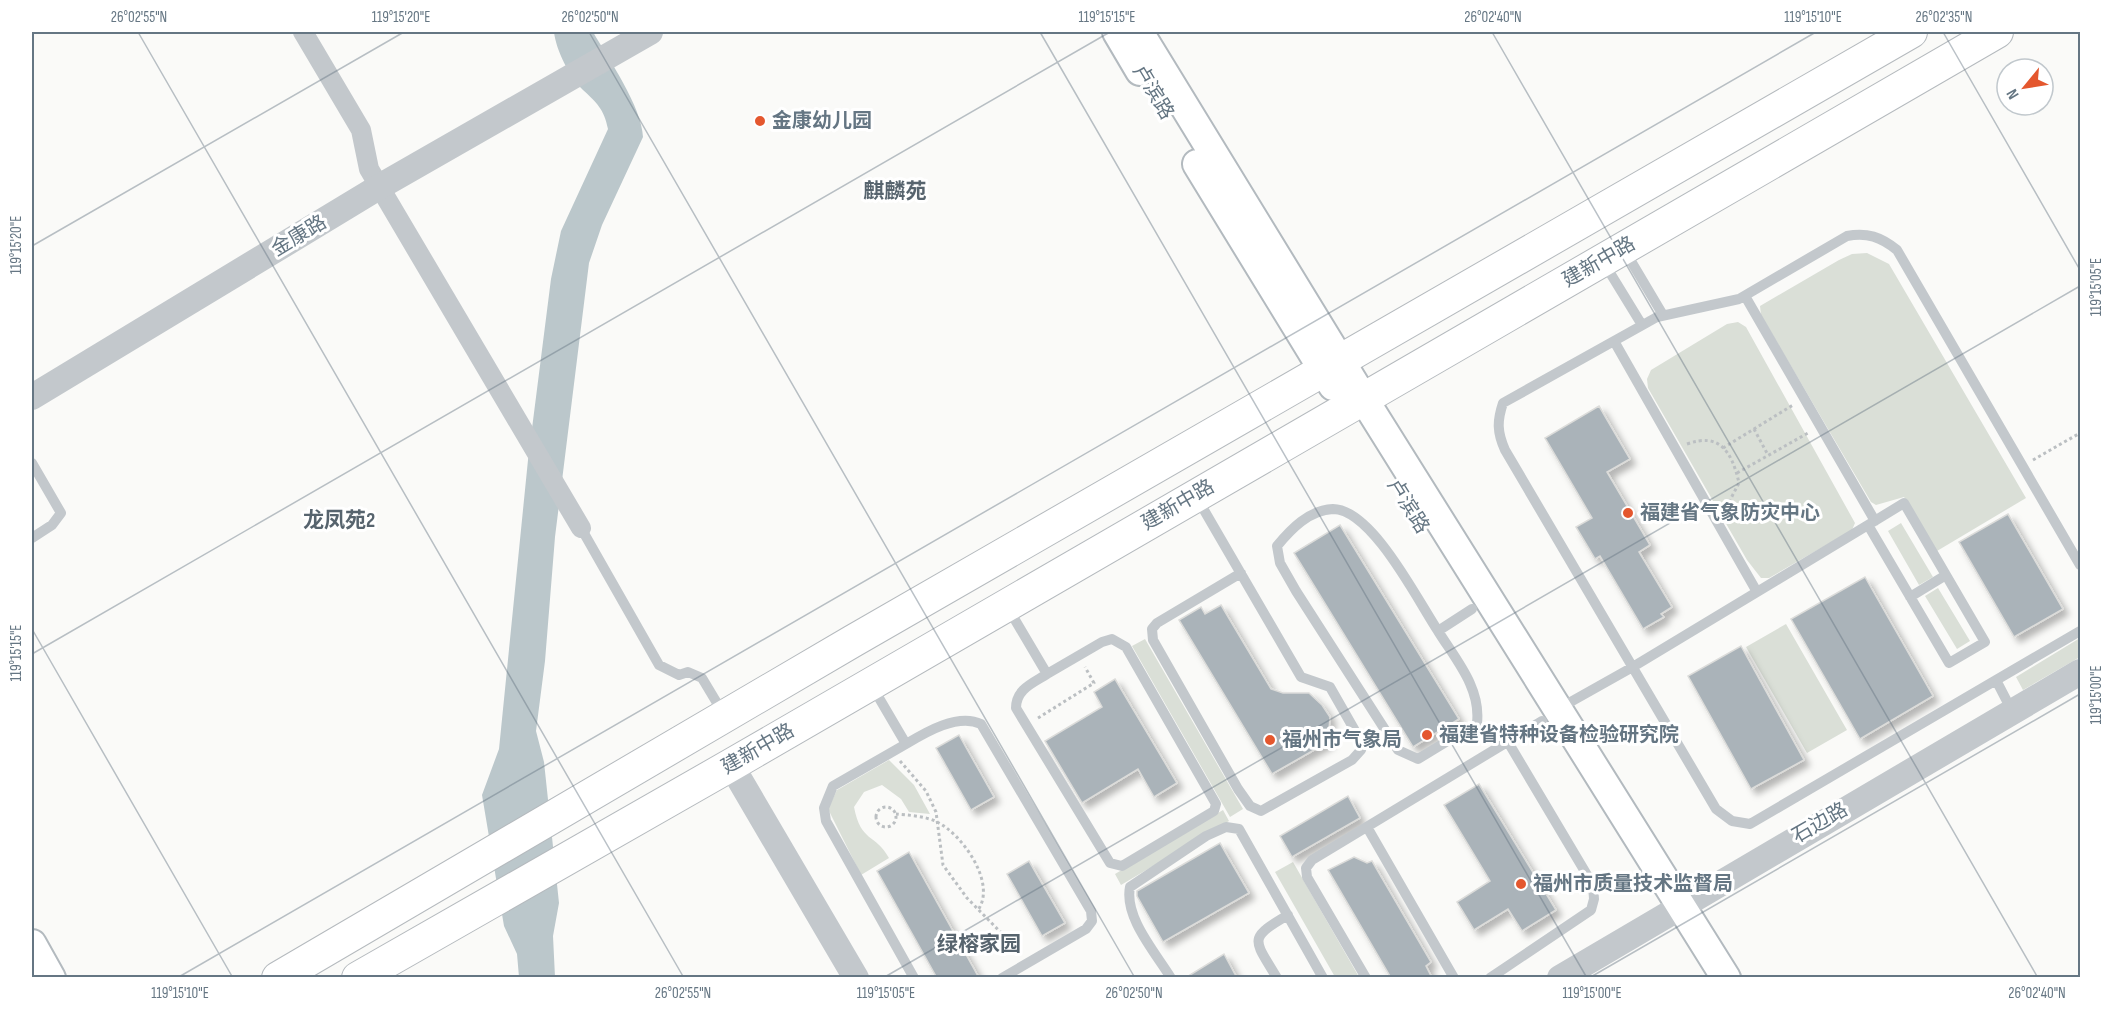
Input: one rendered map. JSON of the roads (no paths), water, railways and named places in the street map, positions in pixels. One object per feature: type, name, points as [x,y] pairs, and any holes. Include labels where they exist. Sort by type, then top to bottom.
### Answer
[{"type":"main road","name":"卢滨路","points":[[1117,32],[1355,403],[1472,609],[1550,715],[1671,910],[1702,978]]},
{"type":"main road","points":[[1139,32],[1332,367]]},
{"type":"main road","points":[[278,978],[724,716],[1911,32]]},
{"type":"main road","name":"建新中路","points":[[358,978],[731,765],[1997,32]]},
{"type":"main road","points":[[1355,403],[1550,715]]},
{"type":"main road","points":[[1671,910],[1726,978]]},
{"type":"main road","points":[[32,944],[51,978]]},
{"type":"street","points":[[303,32],[361,130],[369,169],[379,187],[581,528]]},
{"type":"street","name":"金康路","points":[[32,397],[379,187],[650,32]]},
{"type":"street","name":"石边路","points":[[1560,978],[1671,910],[2080,672]]},
{"type":"street","points":[[731,765],[856,978]]},
{"type":"lane","points":[[2080,565],[1897,250],[1885,240],[1860,233],[1847,236],[1745,296],[1663,315],[1642,325],[1503,403],[1498,418],[1498,435],[1631,668],[1716,809],[1732,821],[1750,824],[2080,631]]},
{"type":"lane","points":[[1613,254],[1663,315]]},
{"type":"lane","points":[[1613,254],[1642,325]]},
{"type":"lane","points":[[1366,978],[1307,877],[1306,868],[1312,860],[1550,715],[1631,668],[1757,592],[1871,523],[1904,503],[1985,642],[1949,663],[1910,597],[1871,523],[1820,426],[1745,296]]},
{"type":"lane","points":[[1614,341],[1757,592]]},
{"type":"lane","points":[[32,463],[61,513],[52,525],[32,538]]},
{"type":"lane","points":[[1196,495],[1301,677],[1330,687],[1358,736],[1361,750],[1352,760],[1261,811],[1250,807],[1238,789],[1153,640],[1152,629],[1157,623],[1240,573]]},
{"type":"lane","points":[[1335,509],[1351,514],[1385,549],[1438,631],[1476,693],[1479,707],[1477,723],[1418,759],[1398,750],[1280,563],[1277,546],[1291,530],[1318,511],[1335,509]]},
{"type":"lane","points":[[581,528],[658,666],[679,675],[688,672],[702,678],[724,716]]},
{"type":"lane","points":[[1910,597],[1946,575]]},
{"type":"lane","points":[[1006,605],[1047,674]]},
{"type":"lane","points":[[1438,631],[1472,609]]},
{"type":"lane","points":[[1112,639],[1126,647],[1216,804],[1214,811],[1122,866],[1114,866],[1016,708],[1016,697],[1047,674],[1112,639]]},
{"type":"lane","points":[[1996,680],[2013,711]]},
{"type":"lane","points":[[870,683],[906,744]]},
{"type":"lane","points":[[914,978],[826,821],[824,808],[833,786],[923,734],[971,719],[981,724],[1091,911],[1092,921],[1086,929],[1002,978]]},
{"type":"lane","points":[[1490,978],[1591,910],[1594,899],[1593,885],[1508,742]]},
{"type":"lane","points":[[1171,978],[1132,914],[1127,900],[1130,887],[1206,836],[1226,827],[1239,829],[1323,978]]},
{"type":"lane","points":[[1367,827],[1454,978]]},
{"type":"lane","points":[[1277,978],[1258,946],[1258,936],[1263,930],[1288,915]]},
{"type":"place","name":"金康幼儿园","points":[[760,121]]},
{"type":"place","name":"福建省气象防灾中心","points":[[1628,513]]},
{"type":"place","name":"福建省特种设备检验研究院","points":[[1427,735]]},
{"type":"place","name":"福州市气象局","points":[[1270,740]]},
{"type":"place","name":"福州市质量技术监督局","points":[[1521,884]]},
{"type":"district","name":"麒麟苑","points":[[895,191]]},
{"type":"district","name":"龙凤苑2","points":[[339,520]]},
{"type":"district","name":"绿榕家园","points":[[979,944]]}]
